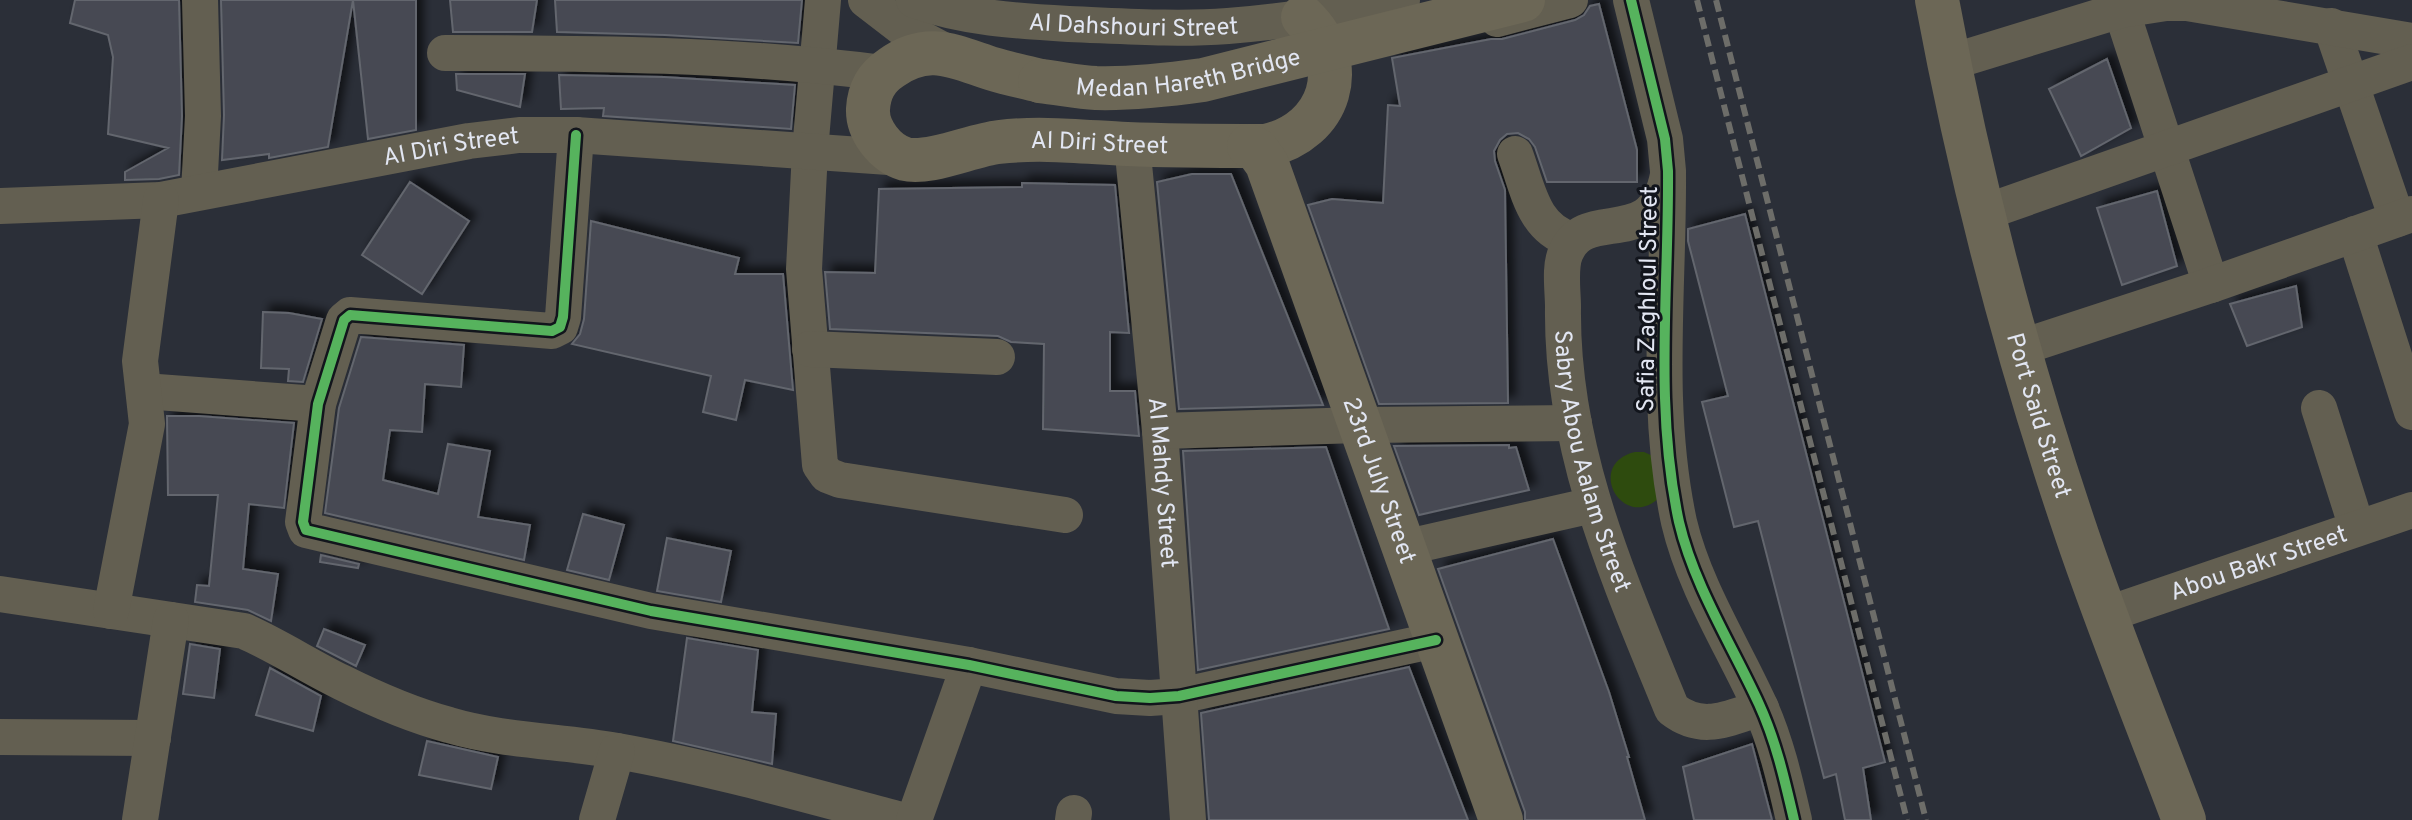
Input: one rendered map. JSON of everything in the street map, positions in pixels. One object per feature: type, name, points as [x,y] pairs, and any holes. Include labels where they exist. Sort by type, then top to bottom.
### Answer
[{"type":"main road","name":"Port Said Street","points":[[1937,0],[1948,63],[1983,213],[2019,348],[2069,512],[2105,615],[2184,820]]},
{"type":"main road","name":"Medan Hareth Bridge","points":[[950,54],[1040,81],[1095,88],[1165,86],[1203,80],[1497,7]]},
{"type":"main road","points":[[1303,17],[1315,28],[1324,43],[1329,63]]},
{"type":"main road","points":[[903,158],[888,150],[874,134],[868,113],[871,91],[883,73],[903,59],[926,53],[950,54]]},
{"type":"main road","name":"Al Diri Street","points":[[903,158],[921,161],[998,142],[1043,140],[1266,146],[1283,142],[1311,123],[1327,93],[1329,63]]},
{"type":"main road","name":"23rd July Street","points":[[1249,146],[1257,150],[1267,164],[1436,640],[1496,819]]},
{"type":"street","points":[[199,192],[203,116],[200,0]]},
{"type":"street","points":[[823,0],[816,64],[804,269],[820,465],[827,475],[840,480],[1065,515]]},
{"type":"street","name":"Medan Hareth Bridge","points":[[866,0],[905,30],[950,54]]},
{"type":"street","name":"Al Dahshouri Street","points":[[914,0],[964,14],[1011,21],[1059,12],[1156,28],[1228,26],[1402,0]]},
{"type":"street","points":[[1329,63],[1497,7],[1570,0]]},
{"type":"street","name":"Safia Zaghloul Street","points":[[1631,0],[1665,139],[1668,171],[1663,367],[1665,423],[1680,523],[1693,567],[1761,708],[1781,766],[1794,820]]},
{"type":"street","points":[[1948,63],[2120,5],[2187,3],[2412,41]]},
{"type":"street","points":[[2120,5],[2211,285]]},
{"type":"street","points":[[2019,348],[2211,285],[2405,216],[2350,83],[2331,26]]},
{"type":"street","points":[[445,53],[736,57],[883,73]]},
{"type":"street","points":[[1983,213],[2412,62]]},
{"type":"street","name":"Al Diri Street","points":[[0,206],[161,200],[469,141],[519,135],[576,135],[903,158]]},
{"type":"street","points":[[576,135],[560,327],[552,331],[350,315],[344,320],[318,404],[303,522],[303,527],[310,533],[651,611],[969,665],[1116,696],[1179,696],[1436,640]]},
{"type":"street","name":"Al Mahdy Street","points":[[1132,144],[1160,431],[1188,820]]},
{"type":"street","points":[[1515,154],[1538,216],[1556,235],[1573,240],[1596,227],[1624,226],[1649,212],[1666,186],[1668,171]]},
{"type":"street","points":[[111,611],[147,424],[140,361],[161,200]]},
{"type":"street","points":[[2355,234],[2412,412]]},
{"type":"street","name":"Sabry Abou Aalam Street","points":[[1573,240],[1564,259],[1563,320],[1574,423],[1593,505],[1607,548],[1672,709],[1683,718],[1705,723],[1761,708]]},
{"type":"street","points":[[810,349],[997,357]]},
{"type":"street","points":[[144,391],[318,404]]},
{"type":"street","points":[[2319,408],[2357,528]]},
{"type":"street","points":[[1160,431],[1574,423]]},
{"type":"street","points":[[1403,548],[1593,505]]},
{"type":"street","name":"Abou Bakr Street","points":[[2105,615],[2412,510]]},
{"type":"street","points":[[0,594],[244,631],[343,683],[451,726],[506,737],[617,751],[705,769],[901,820]]},
{"type":"street","points":[[140,820],[171,620]]},
{"type":"street","points":[[914,820],[969,665]]},
{"type":"street","points":[[0,737],[153,738]]},
{"type":"street","points":[[597,820],[617,751]]},
{"type":"green space","points":[[1635,452],[1653,456],[1660,497],[1646,506],[1633,507],[1622,502],[1614,492],[1611,481],[1612,469],[1620,459]]},
{"type":"building","points":[[75,0],[179,0],[182,116],[179,175],[125,180],[125,172],[168,148],[108,134],[113,57],[108,35],[70,23]]},
{"type":"building","points":[[221,0],[353,0],[328,147],[269,158],[269,154],[222,160]]},
{"type":"building","points":[[353,0],[416,0],[416,130],[368,139]]},
{"type":"building","points":[[450,0],[537,0],[532,32],[453,32]]},
{"type":"building","points":[[555,0],[802,0],[798,43],[557,32]]},
{"type":"building","points":[[1599,4],[1637,150],[1637,182],[1547,182],[1535,147],[1529,139],[1518,133],[1507,134],[1500,140],[1494,151],[1505,190],[1508,403],[1379,404],[1308,205],[1332,199],[1383,203],[1388,105],[1400,106],[1392,58],[1502,39],[1575,20],[1584,15],[1590,6]]},
{"type":"building","points":[[2107,59],[2131,128],[2081,156],[2049,89]]},
{"type":"building","points":[[456,74],[525,74],[520,107],[457,90]]},
{"type":"building","points":[[559,75],[664,77],[795,85],[791,129],[603,116],[604,108],[561,109]]},
{"type":"building","points":[[1192,174],[1231,174],[1323,405],[1179,409],[1157,182]]},
{"type":"building","points":[[410,182],[469,221],[422,294],[362,255]]},
{"type":"building","points":[[1022,183],[1115,185],[1129,333],[1110,332],[1110,391],[1135,391],[1139,436],[1043,429],[1044,344],[1011,342],[998,336],[830,329],[825,272],[875,273],[879,189],[1022,187]]},
{"type":"building","points":[[2157,191],[2177,266],[2122,285],[2097,208]]},
{"type":"building","points":[[1745,214],[1885,762],[1863,768],[1871,820],[1845,820],[1836,774],[1824,778],[1758,521],[1734,527],[1702,402],[1728,396],[1688,241],[1688,229]]},
{"type":"building","points":[[591,221],[739,258],[735,274],[783,274],[793,390],[745,380],[736,420],[703,412],[711,376],[572,344],[580,334],[584,319]]},
{"type":"building","points":[[2296,286],[2302,327],[2247,346],[2230,304]]},
{"type":"building","points":[[263,312],[322,319],[303,382],[288,381],[289,369],[261,368]]},
{"type":"building","points":[[361,337],[464,345],[461,387],[425,384],[422,432],[390,430],[383,480],[438,494],[448,444],[490,451],[478,517],[530,525],[524,560],[325,513],[339,408]]},
{"type":"building","points":[[167,416],[294,423],[284,508],[249,504],[243,569],[278,574],[271,621],[248,610],[195,602],[197,585],[209,586],[218,495],[168,495]]},
{"type":"building","points":[[1509,445],[1509,448],[1516,447],[1529,490],[1419,515],[1394,446]]},
{"type":"building","points":[[1326,447],[1389,629],[1198,670],[1183,451]]},
{"type":"building","points":[[583,514],[624,525],[609,580],[567,570]]},
{"type":"building","points":[[667,538],[731,551],[721,602],[657,591]]},
{"type":"building","points":[[1553,539],[1609,692],[1645,820],[1525,820],[1525,812],[1438,569]]},
{"type":"building","points":[[321,555],[359,564],[358,568],[320,562]]},
{"type":"building","points":[[324,629],[365,645],[356,666],[317,646]]},
{"type":"building","points":[[687,638],[758,650],[752,712],[776,714],[772,764],[673,741]]},
{"type":"building","points":[[190,644],[220,649],[214,698],[183,694]]},
{"type":"building","points":[[1409,667],[1468,820],[1209,820],[1201,713]]},
{"type":"building","points":[[270,668],[321,696],[313,731],[256,715]]},
{"type":"building","points":[[427,741],[498,757],[491,789],[419,775]]},
{"type":"building","points":[[1752,744],[1772,820],[1694,820],[1683,767]]},
{"type":"railway","points":[[1697,0],[1907,820]]},
{"type":"railway","points":[[1716,0],[1926,820]]},
{"type":"cycle path","points":[[1631,0],[1665,139],[1668,171],[1665,391],[1671,478],[1679,522],[1704,592],[1765,718],[1780,761],[1794,820]]},
{"type":"cycle path","points":[[576,135],[560,327],[552,331],[350,315],[344,320],[318,404],[303,522],[306,530],[651,611],[969,665],[1116,696],[1179,696],[1436,640]]}]
